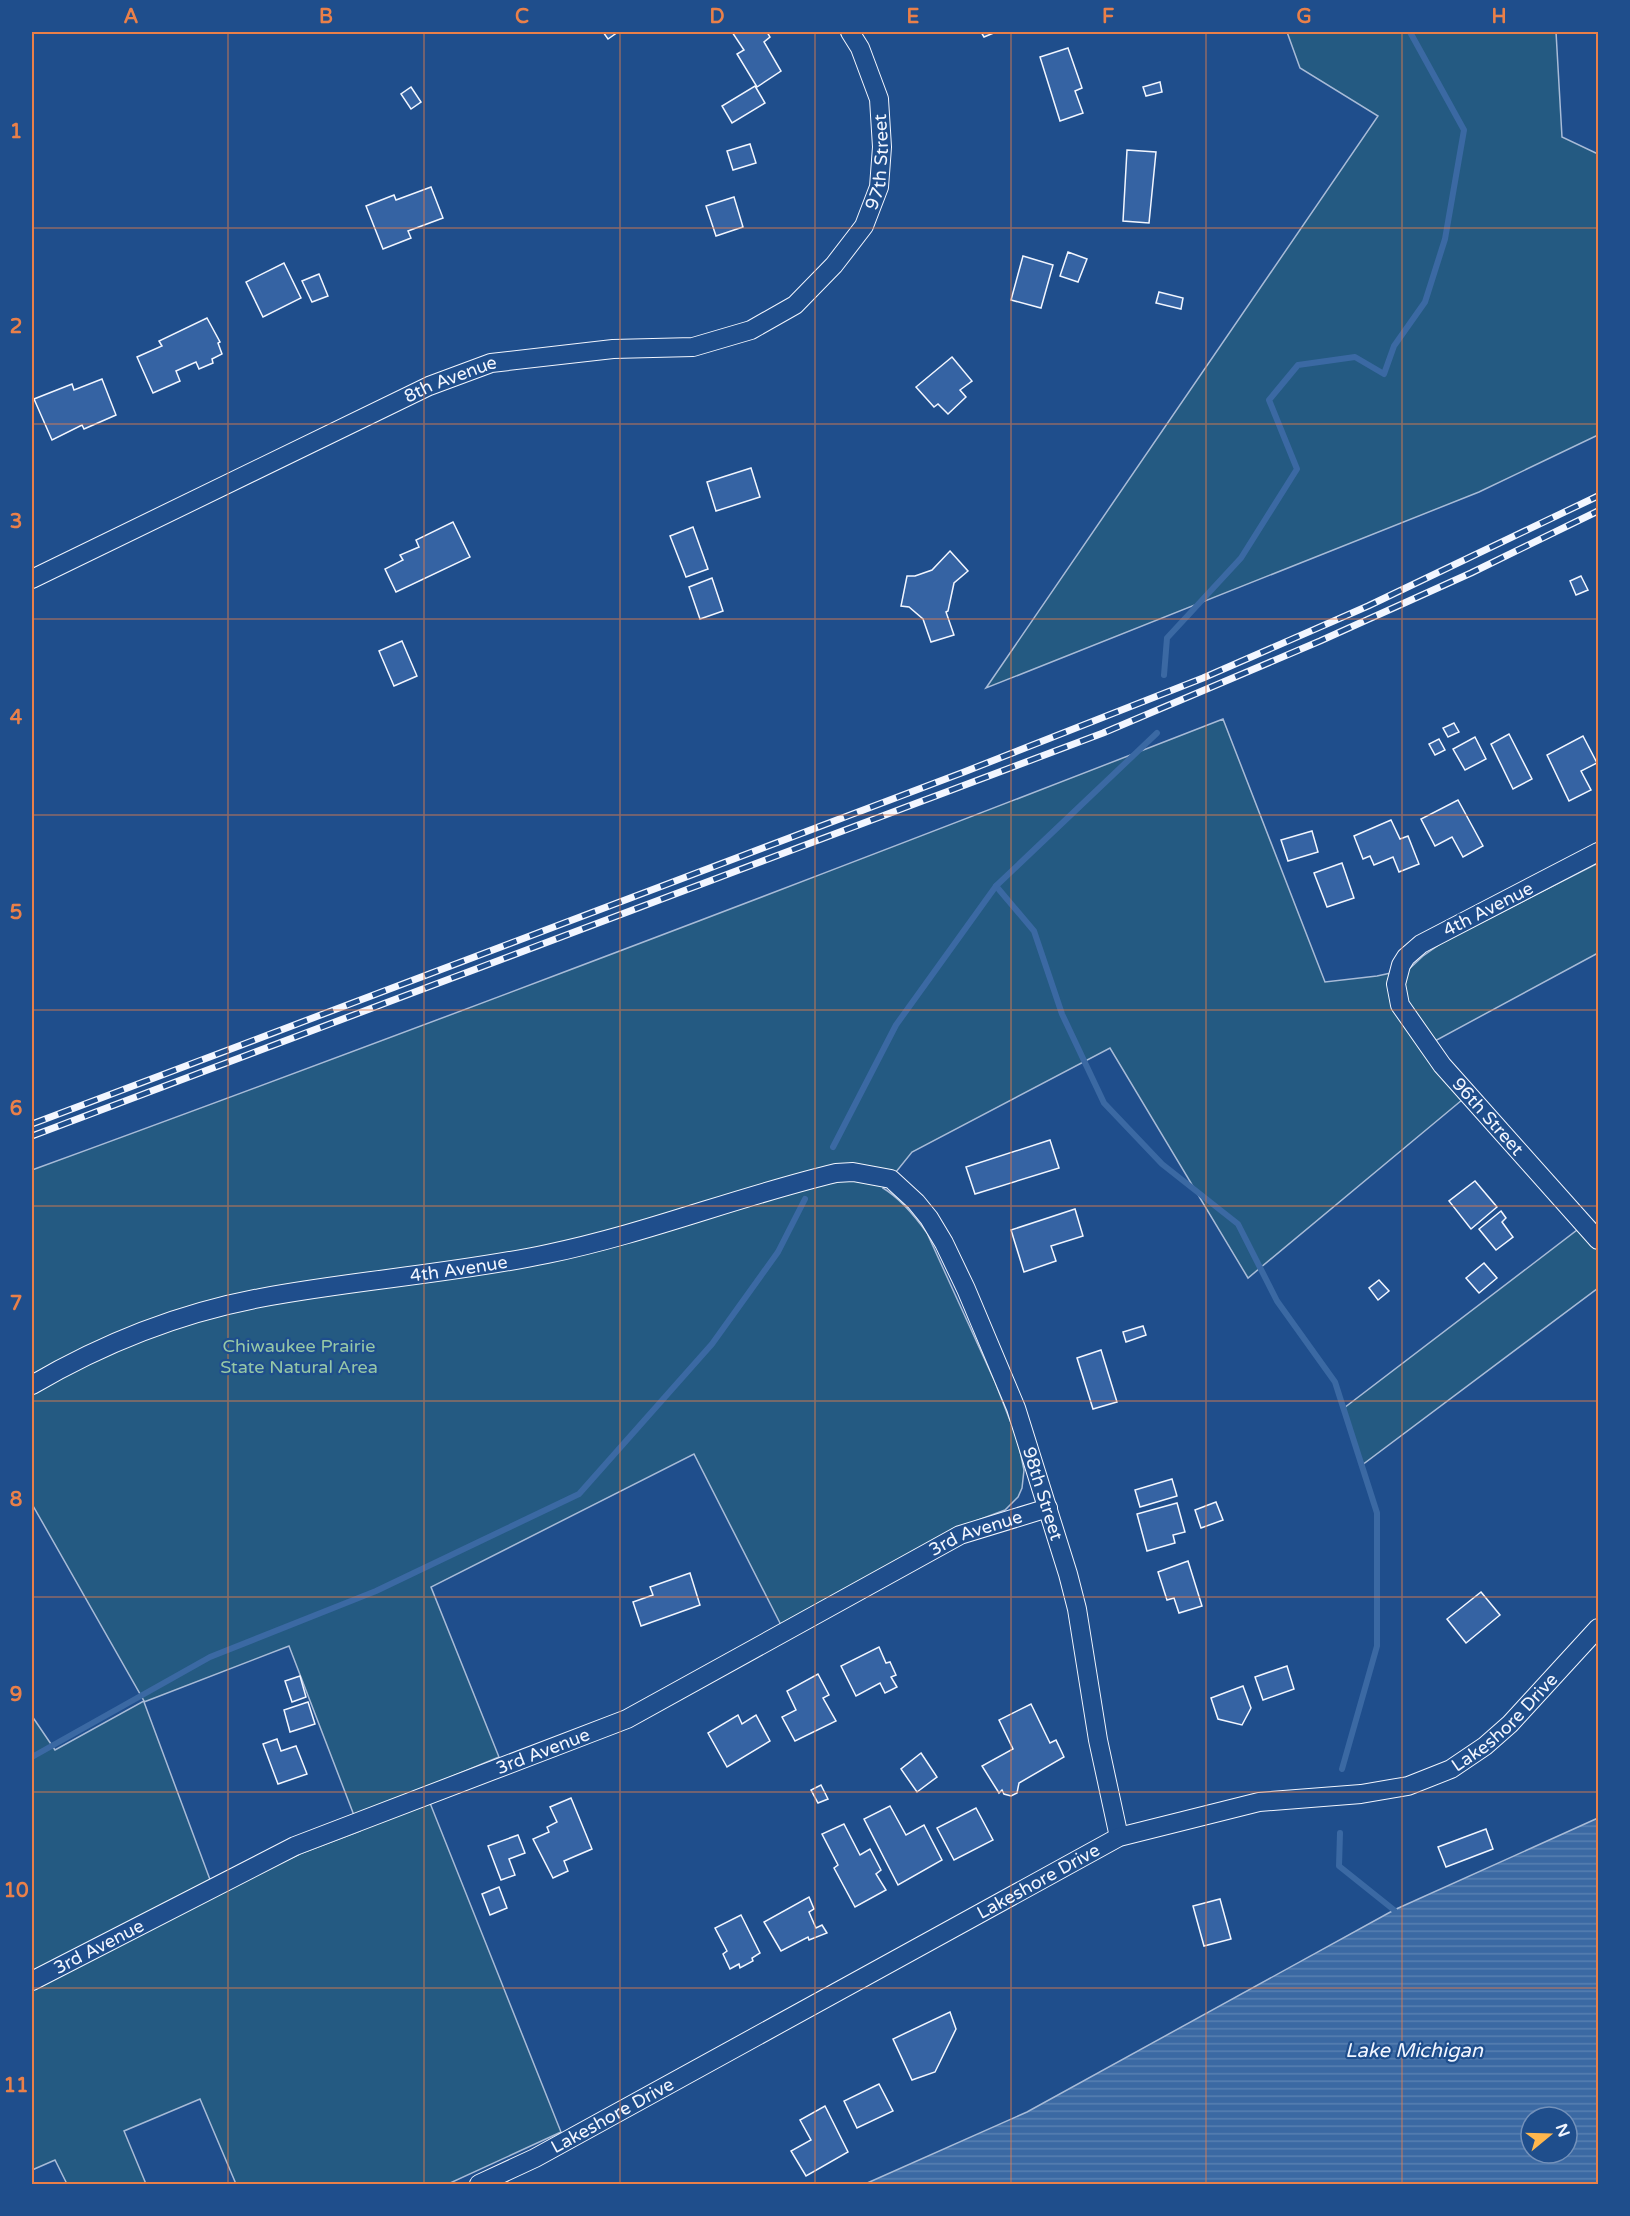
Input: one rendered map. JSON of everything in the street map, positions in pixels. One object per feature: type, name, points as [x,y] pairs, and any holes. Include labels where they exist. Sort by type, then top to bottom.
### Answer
[{"type":"street","name":"97th Street","points":[[850,32],[860,48],[879,99],[882,147],[879,187],[864,226]]},
{"type":"street","name":"8th Avenue","points":[[32,579],[429,386],[491,363],[613,349],[693,347],[751,330],[795,305],[834,265],[864,226]]},
{"type":"street","name":"4th Avenue","points":[[1396,984],[1401,965],[1406,957],[1421,944],[1599,852]]},
{"type":"street","name":"96th Street","points":[[1396,984],[1400,1005],[1442,1065],[1599,1240]]},
{"type":"street","name":"4th Avenue","points":[[32,1385],[70,1364],[137,1334],[201,1312],[230,1305],[260,1298],[486,1266],[550,1254],[836,1173],[853,1172],[891,1179]]},
{"type":"street","name":"98th Street","points":[[891,1179],[930,1218],[966,1289],[1016,1408],[1077,1609],[1098,1740],[1119,1837]]},
{"type":"street","name":"3rd Avenue","points":[[32,1981],[296,1846],[627,1719],[960,1535],[1047,1508]]},
{"type":"street","name":"Lakeshore Drive","points":[[479,2184],[535,2158],[1119,1837],[1259,1802],[1361,1794],[1408,1786],[1451,1769],[1485,1746],[1510,1724],[1599,1628]]},
{"type":"green space","points":[[1287,32],[1556,32],[1562,137],[1598,154],[1598,435],[1479,492],[986,688],[1378,116],[1300,68]]},
{"type":"green space","name":"Chiwaukee Prairie State Natural Area","points":[[1223,719],[1325,982],[1377,976],[1409,969],[1443,942],[1598,863],[1598,953],[1420,1049],[1462,1100],[1248,1278],[1110,1048],[912,1152],[883,1188],[907,1208],[927,1233],[995,1382],[1018,1441],[1024,1470],[1022,1488],[1018,1497],[1005,1510],[957,1528],[781,1625],[694,1454],[431,1587],[499,1757],[424,1788],[561,2132],[448,2184],[236,2184],[200,2099],[124,2131],[146,2184],[67,2184],[55,2160],[32,2170],[32,1716],[55,1750],[144,1701],[32,1504],[32,1170],[480,1004]],"holes":[[[289,1646],[360,1831],[302,1853],[215,1893],[144,1702]]]},
{"type":"green space","points":[[1585,1224],[1598,1233],[1598,1288],[1362,1465],[1344,1408]]},
{"type":"water","name":"Lake Michigan","points":[[1598,1818],[1598,2184],[865,2184],[1027,2112],[1394,1910]]},
{"type":"building","points":[[603,32],[618,32],[608,39]]},
{"type":"building","points":[[732,32],[767,32],[770,37],[764,42],[781,71],[757,87],[737,54],[744,50]]},
{"type":"building","points":[[981,32],[996,32],[984,37]]},
{"type":"building","points":[[1068,48],[1082,88],[1075,91],[1083,113],[1060,121],[1040,57]]},
{"type":"building","points":[[1160,82],[1162,92],[1146,96],[1143,87]]},
{"type":"building","points":[[755,86],[765,103],[732,123],[722,106]]},
{"type":"building","points":[[411,87],[421,102],[411,109],[401,94]]},
{"type":"building","points":[[750,144],[756,163],[733,170],[727,151]]},
{"type":"building","points":[[1127,150],[1156,152],[1149,223],[1123,221]]},
{"type":"building","points":[[431,187],[443,218],[408,231],[411,238],[383,249],[366,206],[394,195],[396,200]]},
{"type":"building","points":[[734,197],[743,227],[716,236],[706,206]]},
{"type":"building","points":[[1068,252],[1087,259],[1078,282],[1060,276]]},
{"type":"building","points":[[1023,256],[1053,265],[1041,308],[1011,300]]},
{"type":"building","points":[[284,263],[301,298],[263,317],[246,282]]},
{"type":"building","points":[[319,274],[328,296],[312,302],[302,281]]},
{"type":"building","points":[[1159,292],[1183,298],[1181,309],[1156,303]]},
{"type":"building","points":[[207,318],[220,342],[218,343],[222,354],[212,359],[213,363],[199,369],[196,362],[176,371],[180,381],[153,393],[137,357],[162,346],[159,341]]},
{"type":"building","points":[[952,357],[972,381],[960,390],[966,397],[948,414],[938,404],[934,407],[916,387]]},
{"type":"building","points":[[102,379],[116,415],[84,429],[82,425],[52,440],[34,399],[72,384],[74,390]]},
{"type":"building","points":[[751,468],[760,497],[716,511],[707,482]]},
{"type":"building","points":[[453,522],[470,557],[396,592],[385,569],[403,560],[400,555],[419,547],[416,540]]},
{"type":"building","points":[[693,527],[708,569],[686,577],[670,536]]},
{"type":"building","points":[[950,551],[968,571],[954,583],[946,612],[954,635],[931,642],[923,619],[909,607],[901,606],[907,576],[915,576],[932,570]]},
{"type":"building","points":[[1581,576],[1588,590],[1576,595],[1570,581]]},
{"type":"building","points":[[712,578],[723,611],[700,619],[689,587]]},
{"type":"building","points":[[402,641],[417,676],[394,686],[379,651]]},
{"type":"building","points":[[1454,723],[1459,732],[1448,737],[1443,728]]},
{"type":"building","points":[[1509,734],[1532,779],[1513,789],[1491,744]]},
{"type":"building","points":[[1583,736],[1597,763],[1581,771],[1591,790],[1569,801],[1547,755]]},
{"type":"building","points":[[1475,737],[1486,759],[1465,770],[1453,749]]},
{"type":"building","points":[[1439,739],[1445,750],[1435,755],[1429,744]]},
{"type":"building","points":[[1458,800],[1483,846],[1463,857],[1452,837],[1435,846],[1421,819]]},
{"type":"building","points":[[1391,820],[1400,839],[1408,836],[1419,864],[1399,872],[1393,857],[1374,865],[1370,856],[1363,859],[1354,836]]},
{"type":"building","points":[[1312,831],[1318,852],[1288,861],[1281,840]]},
{"type":"building","points":[[1342,863],[1354,898],[1327,907],[1314,873]]},
{"type":"building","points":[[1050,1140],[1059,1168],[975,1194],[966,1167]]},
{"type":"building","points":[[1475,1181],[1497,1207],[1471,1229],[1449,1201]]},
{"type":"building","points":[[1075,1209],[1083,1236],[1051,1246],[1056,1261],[1024,1272],[1011,1230]]},
{"type":"building","points":[[1501,1211],[1506,1218],[1502,1222],[1513,1237],[1496,1250],[1479,1229]]},
{"type":"building","points":[[1484,1263],[1497,1278],[1479,1293],[1466,1278]]},
{"type":"building","points":[[1379,1280],[1389,1291],[1378,1300],[1369,1288]]},
{"type":"building","points":[[1143,1326],[1146,1335],[1126,1342],[1123,1332]]},
{"type":"building","points":[[1101,1350],[1117,1402],[1093,1409],[1077,1358]]},
{"type":"building","points":[[1172,1479],[1177,1496],[1140,1507],[1135,1490]]},
{"type":"building","points":[[1216,1502],[1223,1520],[1201,1528],[1195,1510]]},
{"type":"building","points":[[1177,1503],[1185,1532],[1173,1535],[1175,1543],[1147,1551],[1137,1514]]},
{"type":"building","points":[[1188,1561],[1202,1606],[1179,1613],[1174,1598],[1167,1600],[1158,1572]]},
{"type":"building","points":[[690,1573],[700,1605],[641,1626],[633,1602],[653,1595],[650,1587]]},
{"type":"building","points":[[1481,1592],[1500,1615],[1466,1643],[1447,1619]]},
{"type":"building","points":[[879,1647],[886,1663],[890,1662],[896,1675],[891,1677],[897,1687],[885,1693],[880,1683],[856,1696],[841,1666]]},
{"type":"building","points":[[1287,1666],[1294,1689],[1263,1700],[1255,1677]]},
{"type":"building","points":[[818,1674],[829,1695],[823,1698],[836,1721],[795,1741],[782,1717],[796,1710],[787,1691]]},
{"type":"building","points":[[300,1676],[306,1697],[292,1702],[285,1681]]},
{"type":"building","points":[[1243,1686],[1251,1708],[1242,1725],[1218,1719],[1211,1698]]},
{"type":"building","points":[[308,1702],[315,1724],[290,1732],[284,1710]]},
{"type":"building","points":[[1031,1704],[1050,1743],[1056,1740],[1064,1757],[1019,1783],[1017,1793],[1011,1796],[1004,1794],[1002,1790],[999,1793],[982,1766],[1013,1749],[999,1720]]},
{"type":"building","points":[[738,1715],[742,1724],[756,1715],[770,1741],[727,1767],[708,1733]]},
{"type":"building","points":[[277,1739],[281,1751],[296,1746],[307,1774],[278,1784],[263,1744]]},
{"type":"building","points":[[921,1753],[937,1777],[917,1792],[901,1769]]},
{"type":"building","points":[[821,1785],[828,1799],[818,1803],[811,1790]]},
{"type":"building","points":[[571,1798],[592,1849],[564,1861],[568,1871],[553,1878],[533,1839],[549,1832],[547,1827],[557,1822],[550,1807]]},
{"type":"building","points":[[890,1806],[906,1835],[924,1825],[942,1860],[898,1885],[864,1819]]},
{"type":"building","points":[[976,1808],[993,1840],[954,1860],[937,1828]]},
{"type":"building","points":[[844,1824],[860,1855],[870,1849],[881,1870],[876,1874],[886,1890],[855,1907],[834,1868],[838,1865],[822,1834]]},
{"type":"building","points":[[1486,1829],[1493,1849],[1446,1867],[1438,1847]]},
{"type":"building","points":[[518,1835],[525,1853],[509,1859],[515,1875],[501,1880],[488,1846]]},
{"type":"building","points":[[499,1887],[507,1908],[490,1915],[482,1894]]},
{"type":"building","points":[[809,1897],[814,1909],[809,1912],[816,1928],[822,1925],[827,1933],[809,1940],[808,1937],[781,1951],[764,1922]]},
{"type":"building","points":[[1220,1899],[1231,1939],[1204,1946],[1193,1906]]},
{"type":"building","points":[[741,1915],[760,1953],[752,1958],[753,1961],[740,1968],[739,1964],[730,1969],[723,1954],[727,1951],[715,1928]]},
{"type":"building","points":[[950,2012],[956,2029],[935,2072],[912,2080],[893,2039]]},
{"type":"building","points":[[879,2084],[893,2111],[857,2128],[844,2101]]},
{"type":"building","points":[[825,2106],[848,2152],[806,2176],[791,2151],[811,2140],[800,2120]]},
{"type":"waterway","points":[[1164,675],[1167,638],[1241,558],[1297,469],[1269,400],[1298,365],[1355,357],[1384,374],[1394,346],[1425,302],[1445,239],[1464,130],[1410,32]]},
{"type":"waterway","points":[[833,1147],[896,1025],[996,886],[1157,733]]},
{"type":"waterway","points":[[996,886],[1034,931],[1062,1014],[1104,1103],[1162,1164],[1238,1224],[1277,1301],[1335,1382],[1377,1513],[1377,1646],[1342,1769]]},
{"type":"waterway","points":[[32,1757],[210,1657],[376,1591],[579,1494],[712,1344],[778,1252],[805,1199]]},
{"type":"waterway","points":[[1340,1833],[1339,1866],[1394,1910]]},
{"type":"railway","points":[[32,1124],[964,772],[1203,678],[1368,606],[1598,496]]},
{"type":"railway","points":[[32,1136],[1103,733],[1320,641],[1471,573],[1598,511]]}]
